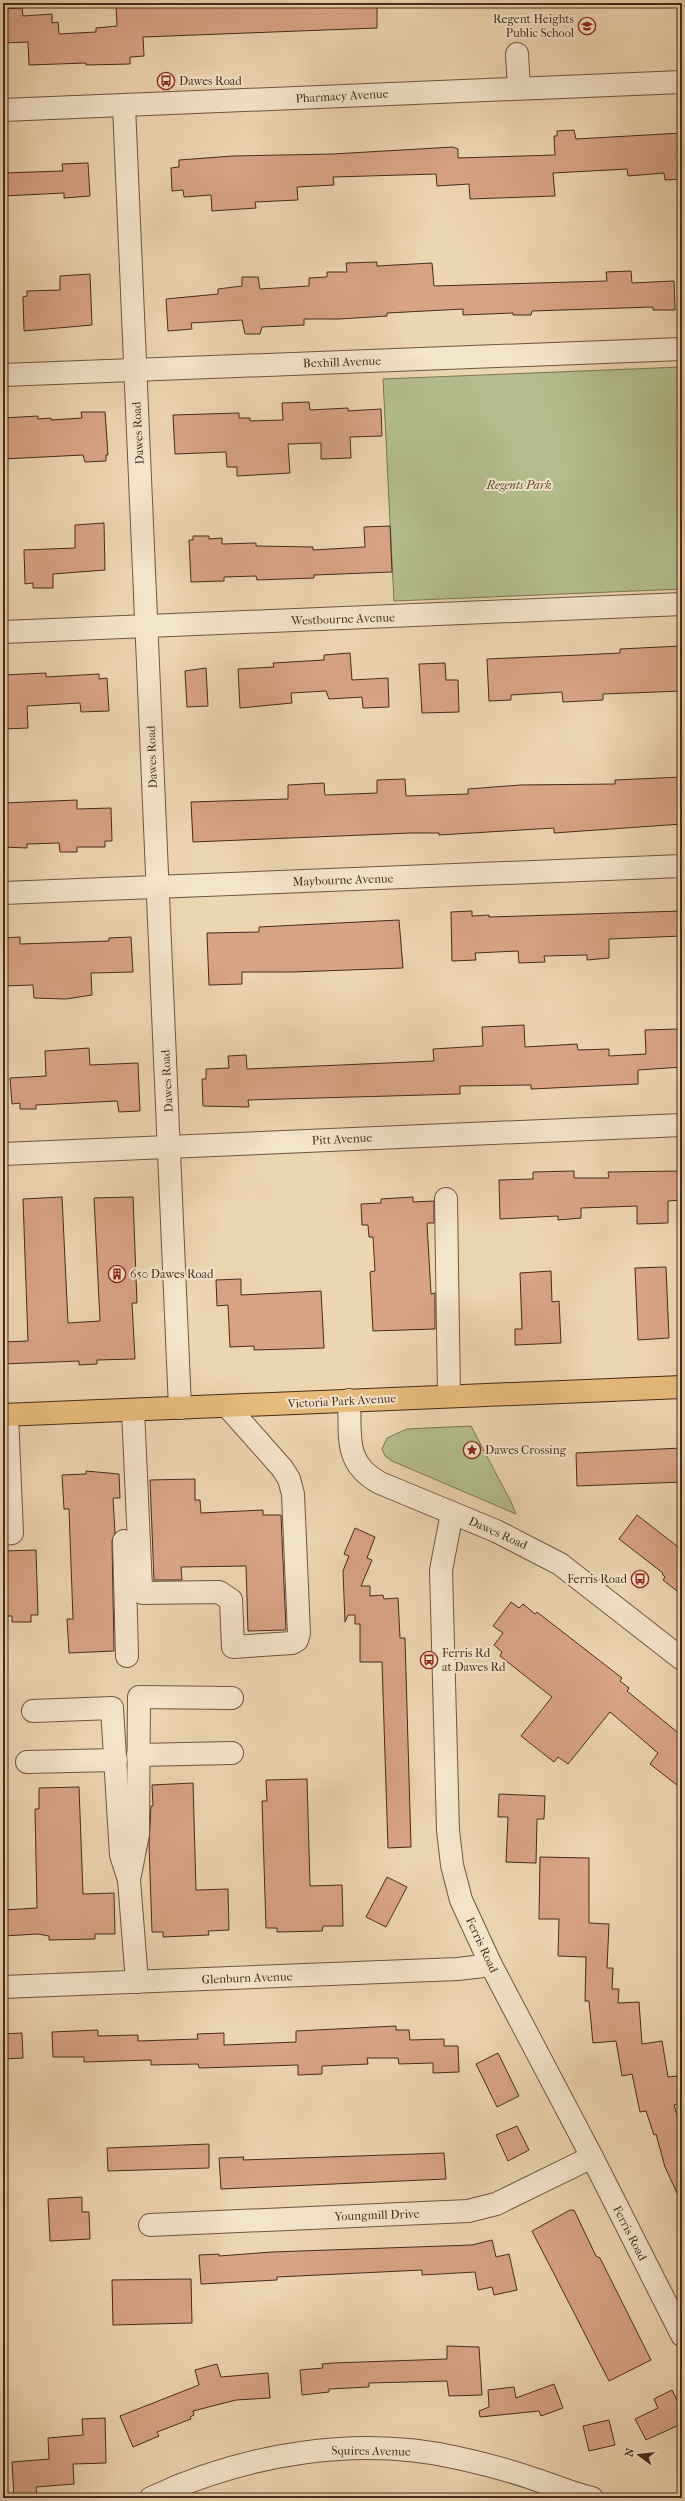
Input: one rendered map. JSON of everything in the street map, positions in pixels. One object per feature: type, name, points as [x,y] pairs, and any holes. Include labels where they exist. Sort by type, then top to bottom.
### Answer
[{"type":"main road","name":"Victoria Park Avenue","points":[[5,1415],[682,1387]]},
{"type":"street","points":[[517,54],[519,88]]},
{"type":"street","name":"Pharmacy Avenue","points":[[3,110],[682,82]]},
{"type":"street","name":"Dawes Road","points":[[124,106],[157,888],[170,1146],[180,1408]]},
{"type":"street","name":"Bexhill Avenue","points":[[3,376],[135,369],[682,349]]},
{"type":"street","name":"Westbourne Avenue","points":[[3,632],[682,604]]},
{"type":"street","name":"Maybourne Avenue","points":[[3,893],[682,866]]},
{"type":"street","name":"Pitt Avenue","points":[[3,1154],[682,1125]]},
{"type":"street","points":[[446,1199],[449,1396]]},
{"type":"street","name":"Dawes Road","points":[[349,1400],[351,1449],[354,1459],[361,1471],[380,1483],[530,1547],[560,1564],[682,1659]]},
{"type":"street","points":[[126,1410],[141,1588],[143,1593],[219,1592],[231,1600],[233,1647],[292,1643],[296,1640],[299,1633],[293,1494],[289,1478],[227,1406]]},
{"type":"street","points":[[126,1410],[127,1656]]},
{"type":"street","points":[[3,1534],[12,1533],[6,1476],[5,1415]]},
{"type":"street","name":"Ferris Road","points":[[452,1513],[441,1570],[448,1830],[452,1865],[461,1900],[492,1965],[592,2157],[682,2335]]},
{"type":"street","points":[[129,1880],[138,1834],[139,1697],[232,1698]]},
{"type":"street","points":[[33,1711],[112,1708],[120,1855],[129,1880],[137,1982]]},
{"type":"street","points":[[138,1755],[232,1753]]},
{"type":"street","points":[[27,1762],[116,1760]]},
{"type":"street","name":"Glenburn Avenue","points":[[3,1987],[458,1969],[492,1965]]},
{"type":"street","name":"Youngmill Drive","points":[[150,2225],[468,2211],[496,2204],[592,2157]]},
{"type":"street","name":"Squires Avenue","points":[[151,2498],[212,2474],[256,2461],[305,2452],[360,2449],[435,2453],[451,2456],[498,2468],[592,2498]]},
{"type":"green space","name":"Regents Park","points":[[682,367],[682,589],[394,601],[383,379]]},
{"type":"green space","points":[[471,1426],[516,1514],[392,1461],[385,1456],[382,1449],[387,1438],[407,1429]]},
{"type":"building","points":[[377,3],[377,28],[143,37],[144,56],[130,57],[130,64],[86,65],[86,63],[29,65],[28,42],[3,43],[3,9],[22,8],[23,16],[52,14],[52,23],[58,22],[59,34],[96,32],[96,28],[117,26],[116,4]]},
{"type":"building","points":[[574,130],[576,139],[682,133],[682,179],[665,180],[664,173],[628,176],[627,169],[553,173],[555,196],[470,199],[469,184],[437,186],[436,174],[333,177],[334,185],[297,187],[298,200],[255,202],[256,208],[212,211],[211,195],[184,197],[183,190],[172,191],[171,168],[179,167],[179,160],[233,156],[333,154],[453,147],[458,149],[458,158],[555,155],[554,136],[557,136],[557,131]]},
{"type":"building","points":[[88,163],[90,196],[64,198],[64,193],[3,196],[3,173],[63,171],[62,164]]},
{"type":"building","points":[[377,262],[377,266],[432,263],[434,286],[607,281],[606,272],[631,271],[632,283],[674,281],[675,310],[653,310],[653,307],[532,311],[531,315],[513,315],[513,313],[463,315],[463,309],[387,313],[387,316],[339,319],[304,319],[304,325],[262,327],[260,334],[245,334],[242,320],[191,323],[192,329],[168,331],[166,299],[218,294],[218,289],[242,286],[242,277],[258,277],[260,289],[309,286],[309,278],[327,277],[327,272],[347,272],[346,263]]},
{"type":"building","points":[[90,274],[92,325],[24,331],[23,297],[27,296],[27,291],[60,290],[60,276]]},
{"type":"building","points":[[309,402],[310,410],[348,408],[348,411],[381,409],[382,436],[350,437],[351,458],[321,459],[321,443],[288,444],[290,473],[237,476],[237,467],[227,467],[226,452],[175,454],[173,415],[239,413],[239,418],[250,418],[250,421],[283,420],[282,403]]},
{"type":"building","points":[[81,412],[105,412],[108,455],[106,455],[106,461],[85,462],[83,455],[3,459],[3,418],[38,416],[38,419],[51,418],[51,420],[82,418]]},
{"type":"building","points":[[104,523],[105,570],[53,574],[53,588],[33,588],[33,583],[25,584],[24,550],[75,548],[75,525]]},
{"type":"building","points":[[390,526],[392,572],[314,575],[314,578],[257,580],[256,576],[224,577],[224,581],[191,582],[189,540],[193,540],[193,536],[209,536],[209,539],[222,538],[222,544],[256,543],[256,546],[313,547],[313,550],[365,547],[364,527]]},
{"type":"building","points":[[681,646],[682,691],[603,694],[603,700],[563,702],[562,692],[511,695],[511,700],[489,701],[487,659],[620,653],[620,649]]},
{"type":"building","points":[[350,653],[352,680],[388,678],[389,707],[363,708],[362,697],[329,699],[326,691],[291,693],[292,703],[240,708],[238,669],[274,667],[273,663],[324,660],[324,655]]},
{"type":"building","points":[[445,663],[446,680],[458,680],[459,712],[422,713],[419,664]]},
{"type":"building","points":[[206,668],[208,706],[187,707],[185,671]]},
{"type":"building","points":[[46,673],[46,677],[99,674],[99,679],[107,678],[109,711],[81,712],[80,703],[27,706],[28,728],[3,729],[3,675]]},
{"type":"building","points":[[682,777],[682,824],[554,833],[554,828],[439,835],[439,833],[412,833],[193,842],[191,802],[288,799],[288,785],[324,783],[325,795],[377,793],[377,780],[405,779],[406,796],[468,794],[468,789],[520,785],[615,784],[615,780]]},
{"type":"building","points":[[77,800],[77,809],[111,808],[112,841],[105,841],[105,847],[77,847],[77,852],[60,852],[59,843],[27,844],[27,848],[3,847],[3,803]]},
{"type":"building","points":[[472,911],[472,916],[489,915],[489,917],[682,911],[682,936],[609,939],[609,958],[587,960],[587,955],[544,956],[545,962],[519,963],[518,951],[475,953],[476,960],[452,961],[451,912]]},
{"type":"building","points":[[399,920],[403,968],[293,972],[242,972],[242,984],[209,985],[207,933],[259,932],[259,927]]},
{"type":"building","points":[[20,937],[20,944],[109,941],[109,938],[131,937],[133,972],[91,973],[92,995],[66,999],[34,998],[33,985],[3,986],[3,938]]},
{"type":"building","points":[[524,1025],[525,1047],[577,1044],[578,1050],[609,1049],[609,1056],[646,1054],[645,1030],[678,1029],[679,1048],[682,1047],[682,1067],[638,1070],[638,1084],[531,1089],[531,1085],[460,1086],[460,1094],[248,1100],[249,1107],[203,1106],[202,1079],[206,1079],[206,1069],[229,1068],[228,1056],[246,1055],[247,1069],[434,1061],[433,1049],[483,1046],[482,1027]]},
{"type":"building","points":[[89,1048],[90,1065],[138,1063],[140,1111],[119,1112],[117,1101],[36,1105],[36,1109],[20,1109],[20,1103],[12,1104],[10,1078],[46,1076],[45,1051]]},
{"type":"building","points":[[574,1171],[574,1178],[609,1178],[608,1172],[682,1171],[682,1200],[668,1201],[668,1223],[637,1224],[637,1206],[581,1208],[581,1218],[558,1220],[558,1216],[500,1219],[499,1180],[533,1179],[533,1172]]},
{"type":"building","points":[[62,1197],[68,1323],[100,1321],[94,1198],[133,1197],[137,1303],[132,1303],[135,1359],[97,1360],[97,1364],[79,1365],[79,1361],[3,1364],[3,1342],[28,1341],[23,1199]]},
{"type":"building","points":[[413,1197],[413,1202],[434,1201],[434,1223],[427,1223],[431,1294],[435,1293],[435,1329],[373,1331],[370,1272],[375,1271],[373,1237],[369,1237],[368,1225],[362,1225],[361,1204],[381,1203],[381,1199]]},
{"type":"building","points":[[666,1267],[669,1338],[638,1340],[635,1268]]},
{"type":"building","points":[[551,1271],[552,1302],[559,1301],[561,1343],[515,1345],[515,1329],[522,1329],[520,1273]]},
{"type":"building","points":[[241,1279],[241,1295],[321,1291],[324,1348],[254,1350],[254,1346],[230,1347],[228,1305],[217,1306],[216,1280]]},
{"type":"building","points":[[682,1448],[682,1482],[577,1486],[576,1453]]},
{"type":"building","points":[[86,1471],[119,1474],[120,1498],[113,1498],[115,1533],[112,1541],[114,1651],[69,1653],[67,1619],[73,1619],[69,1509],[64,1509],[62,1475],[86,1474]]},
{"type":"building","points":[[195,1479],[195,1500],[200,1500],[201,1513],[263,1510],[263,1515],[281,1515],[286,1630],[248,1631],[246,1566],[181,1567],[182,1580],[154,1580],[150,1480]]},
{"type":"building","points":[[637,1515],[682,1550],[682,1595],[663,1580],[665,1577],[662,1574],[663,1573],[619,1539]]},
{"type":"building","points":[[355,1528],[375,1537],[367,1558],[372,1560],[361,1586],[370,1586],[370,1596],[383,1595],[384,1599],[398,1598],[400,1638],[405,1638],[411,1847],[388,1848],[382,1662],[360,1662],[360,1624],[355,1624],[355,1615],[348,1615],[345,1622],[343,1571],[349,1556],[344,1554]]},
{"type":"building","points":[[36,1550],[38,1615],[31,1615],[31,1622],[12,1622],[12,1616],[3,1616],[3,1551]]},
{"type":"building","points":[[511,1602],[519,1608],[523,1604],[535,1614],[537,1612],[622,1678],[620,1681],[629,1688],[627,1691],[682,1736],[682,1789],[650,1764],[658,1753],[610,1712],[568,1764],[558,1757],[554,1762],[521,1736],[552,1697],[500,1656],[502,1652],[494,1645],[503,1633],[493,1626]]},
{"type":"building","points":[[307,1779],[310,1886],[342,1885],[343,1926],[323,1926],[322,1931],[277,1932],[277,1928],[266,1928],[262,1801],[267,1801],[266,1780]]},
{"type":"building","points":[[193,1783],[196,1890],[228,1889],[229,1930],[208,1931],[209,1935],[163,1937],[163,1932],[152,1932],[149,1844],[151,1806],[153,1806],[152,1785]]},
{"type":"building","points":[[79,1787],[83,1894],[114,1893],[115,1934],[95,1934],[95,1939],[49,1940],[49,1936],[38,1934],[3,1936],[3,1910],[37,1908],[35,1809],[39,1809],[39,1788]]},
{"type":"building","points":[[499,1794],[545,1796],[544,1819],[537,1819],[536,1863],[506,1862],[508,1817],[498,1817]]},
{"type":"building","points":[[540,1857],[589,1858],[589,1923],[609,1924],[607,1968],[613,1968],[612,1989],[619,1989],[618,2003],[639,2002],[642,2044],[662,2041],[668,2077],[677,2076],[682,2103],[674,2105],[682,2132],[682,2204],[665,2167],[656,2134],[654,2135],[646,2111],[640,2112],[632,2074],[622,2076],[616,2041],[593,2043],[589,2001],[585,2001],[586,1957],[558,1956],[559,1919],[539,1919]]},
{"type":"building","points":[[387,1877],[407,1887],[386,1927],[366,1917]]},
{"type":"building","points":[[396,2026],[396,2030],[409,2030],[410,2040],[444,2039],[444,2046],[458,2046],[459,2072],[433,2073],[433,2063],[399,2064],[398,2058],[367,2058],[368,2064],[322,2066],[322,2074],[298,2075],[298,2065],[199,2068],[198,2064],[151,2065],[151,2060],[84,2062],[84,2057],[53,2057],[52,2032],[98,2030],[98,2036],[138,2035],[138,2041],[198,2039],[197,2034],[224,2033],[224,2045],[296,2042],[296,2031]]},
{"type":"building","points":[[22,2033],[23,2058],[3,2059],[3,2034]]},
{"type":"building","points":[[498,2053],[519,2096],[497,2107],[476,2064]]},
{"type":"building","points":[[517,2126],[529,2150],[508,2161],[496,2135]]},
{"type":"building","points":[[209,2144],[209,2168],[108,2171],[107,2148]]},
{"type":"building","points":[[444,2153],[446,2179],[221,2189],[219,2158],[244,2157],[243,2160]]},
{"type":"building","points":[[82,2197],[82,2212],[89,2212],[90,2239],[50,2241],[48,2199]]},
{"type":"building","points":[[570,2210],[574,2210],[596,2256],[600,2258],[651,2360],[609,2381],[532,2231]]},
{"type":"building","points":[[492,2240],[496,2257],[509,2254],[517,2290],[494,2295],[492,2287],[478,2290],[475,2272],[422,2275],[422,2270],[277,2277],[277,2280],[201,2284],[199,2255],[219,2254],[219,2256],[272,2252],[472,2245]]},
{"type":"building","points":[[191,2279],[192,2323],[113,2325],[112,2280]]},
{"type":"building","points":[[447,2346],[479,2347],[482,2395],[449,2396],[447,2381],[369,2383],[369,2387],[329,2389],[329,2392],[302,2395],[300,2370],[323,2368],[322,2364],[334,2363],[447,2359]]},
{"type":"building","points":[[217,2364],[221,2377],[268,2373],[270,2398],[236,2400],[193,2411],[194,2415],[190,2417],[191,2419],[157,2432],[159,2436],[133,2447],[120,2416],[199,2385],[195,2370]]},
{"type":"building","points":[[554,2384],[563,2408],[541,2416],[539,2411],[480,2417],[479,2411],[489,2407],[488,2390],[514,2387],[516,2398]]},
{"type":"building","points":[[672,2390],[682,2410],[679,2425],[646,2440],[635,2419],[658,2408],[654,2399]]},
{"type":"building","points":[[105,2418],[106,2463],[73,2464],[74,2484],[36,2487],[37,2498],[14,2498],[12,2462],[49,2459],[48,2438],[83,2435],[82,2419]]},
{"type":"building","points":[[609,2420],[615,2445],[589,2451],[583,2426]]},
{"type":"place","name":"Regent Heights Public School","points":[[587,26]]},
{"type":"place","name":"Dawes Road","points":[[166,81]]},
{"type":"place","name":"650 Dawes Road","points":[[117,1274]]},
{"type":"place","name":"Dawes Crossing","points":[[472,1450]]},
{"type":"place","name":"Ferris Road","points":[[640,1579]]},
{"type":"place","name":"Ferris Rd at Dawes Rd","points":[[429,1660]]}]
